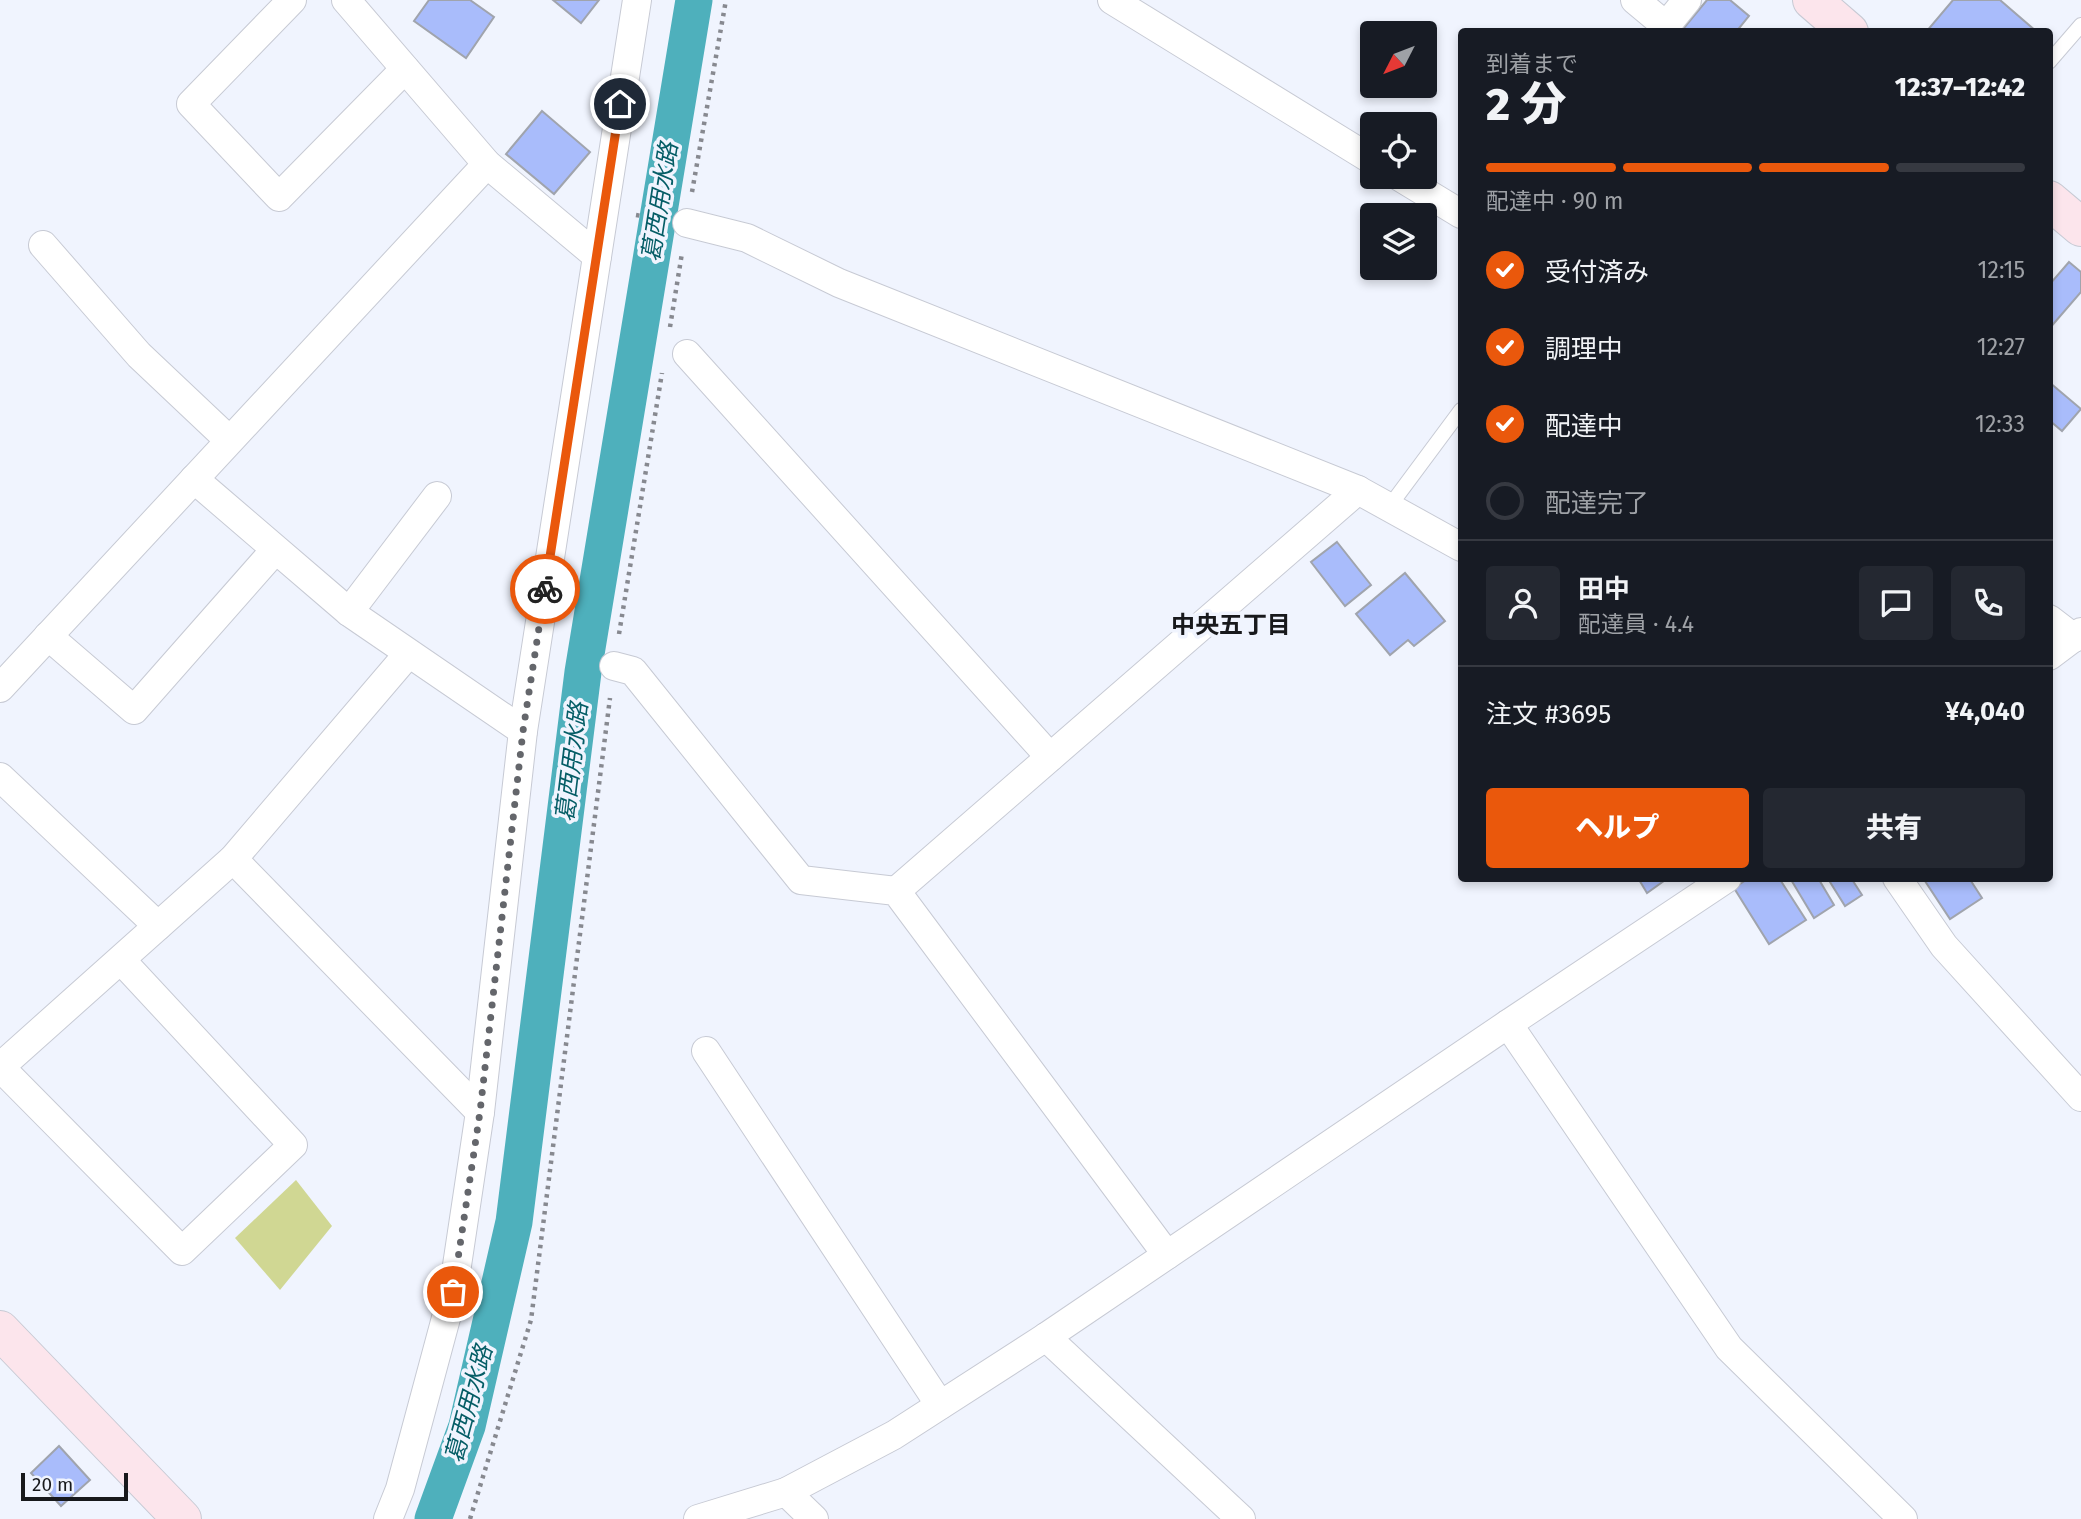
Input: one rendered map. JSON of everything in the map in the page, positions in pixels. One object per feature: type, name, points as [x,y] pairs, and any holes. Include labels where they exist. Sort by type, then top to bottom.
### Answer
[{"type":"street","points":[[292,0],[191,104],[279,197],[405,69]]},
{"type":"street","points":[[345,0],[487,164],[597,256]]},
{"type":"street","points":[[388,1519],[400,1489],[453,1292],[480,1112],[523,731],[637,0]]},
{"type":"street","points":[[1112,0],[1360,153]]},
{"type":"street","points":[[1635,0],[1663,28],[1687,0]]},
{"type":"street","points":[[1812,0],[1844,28]]},
{"type":"street","points":[[0,688],[487,164]]},
{"type":"street","points":[[1420,189],[1458,212]]},
{"type":"street","points":[[2053,203],[2081,227]]},
{"type":"street","points":[[687,223],[747,238],[839,283],[1358,490],[1458,545]]},
{"type":"street","points":[[43,245],[139,355],[229,440]]},
{"type":"street","points":[[687,354],[1051,757]]},
{"type":"street","points":[[194,479],[349,612],[523,731]]},
{"type":"street","points":[[896,891],[1358,490]]},
{"type":"street","points":[[349,612],[437,496]]},
{"type":"street","points":[[48,636],[134,710],[275,550]]},
{"type":"street","points":[[2053,621],[2077,635],[2053,653]]},
{"type":"street","points":[[121,960],[293,1144],[182,1251],[0,1067],[233,859],[408,654]]},
{"type":"street","points":[[614,666],[633,671],[801,880],[896,891],[1167,1255]]},
{"type":"street","points":[[0,776],[158,926]]},
{"type":"street","points":[[233,859],[480,1112]]},
{"type":"street","points":[[698,1519],[786,1492],[894,1435],[1046,1337],[1721,882]]},
{"type":"street","points":[[1900,882],[1944,946],[2081,1097]]},
{"type":"street","points":[[1508,1024],[1729,1348],[1903,1519]]},
{"type":"street","points":[[706,1051],[940,1405]]},
{"type":"street","points":[[0,1329],[182,1519]]},
{"type":"street","points":[[1046,1337],[1241,1519]]},
{"type":"street","points":[[786,1492],[814,1519]]},
{"type":"lane","points":[[2053,57],[2081,25]]},
{"type":"lane","points":[[1389,508],[1458,414]]},
{"type":"path","points":[[669,331],[726,0]]},
{"type":"path","points":[[470,1519],[531,1320],[614,666],[662,371]]},
{"type":"green space","points":[[296,1180],[332,1226],[280,1290],[235,1238]]},
{"type":"building","points":[[429,0],[470,0],[494,17],[466,58],[414,21]]},
{"type":"building","points":[[553,0],[599,0],[581,23]]},
{"type":"building","points":[[1707,0],[1730,0],[1749,16],[1739,28],[1684,28]]},
{"type":"building","points":[[1953,0],[2000,0],[2032,28],[1929,28]]},
{"type":"building","points":[[542,111],[590,152],[554,194],[506,154]]},
{"type":"building","points":[[2069,262],[2081,272],[2081,292],[2053,324],[2053,280]]},
{"type":"building","points":[[2053,385],[2081,409],[2062,431],[2053,423]]},
{"type":"building","points":[[1337,542],[1371,585],[1345,606],[1311,562]]},
{"type":"building","points":[[1405,573],[1445,621],[1414,646],[1408,640],[1390,655],[1356,614]]},
{"type":"building","points":[[1640,882],[1662,882],[1647,893]]},
{"type":"building","points":[[1743,882],[1782,882],[1806,920],[1769,944],[1734,888]]},
{"type":"building","points":[[1792,882],[1820,882],[1834,905],[1814,918]]},
{"type":"building","points":[[1830,882],[1854,882],[1862,895],[1845,906]]},
{"type":"building","points":[[1926,882],[1972,882],[1982,898],[1950,919]]},
{"type":"building","points":[[59,1446],[90,1480],[61,1506],[31,1473]]},
{"type":"waterway","name":"葛西用水路","points":[[433,1519],[467,1426],[514,1222],[583,672],[694,0]]},
{"type":"way so far","points":[[453,1292],[480,1112],[523,731],[545,589]]},
{"type":"district","name":"中央五丁目","points":[[1231,625]]},
{"type":"route","points":[[545,589],[620,104]]}]
